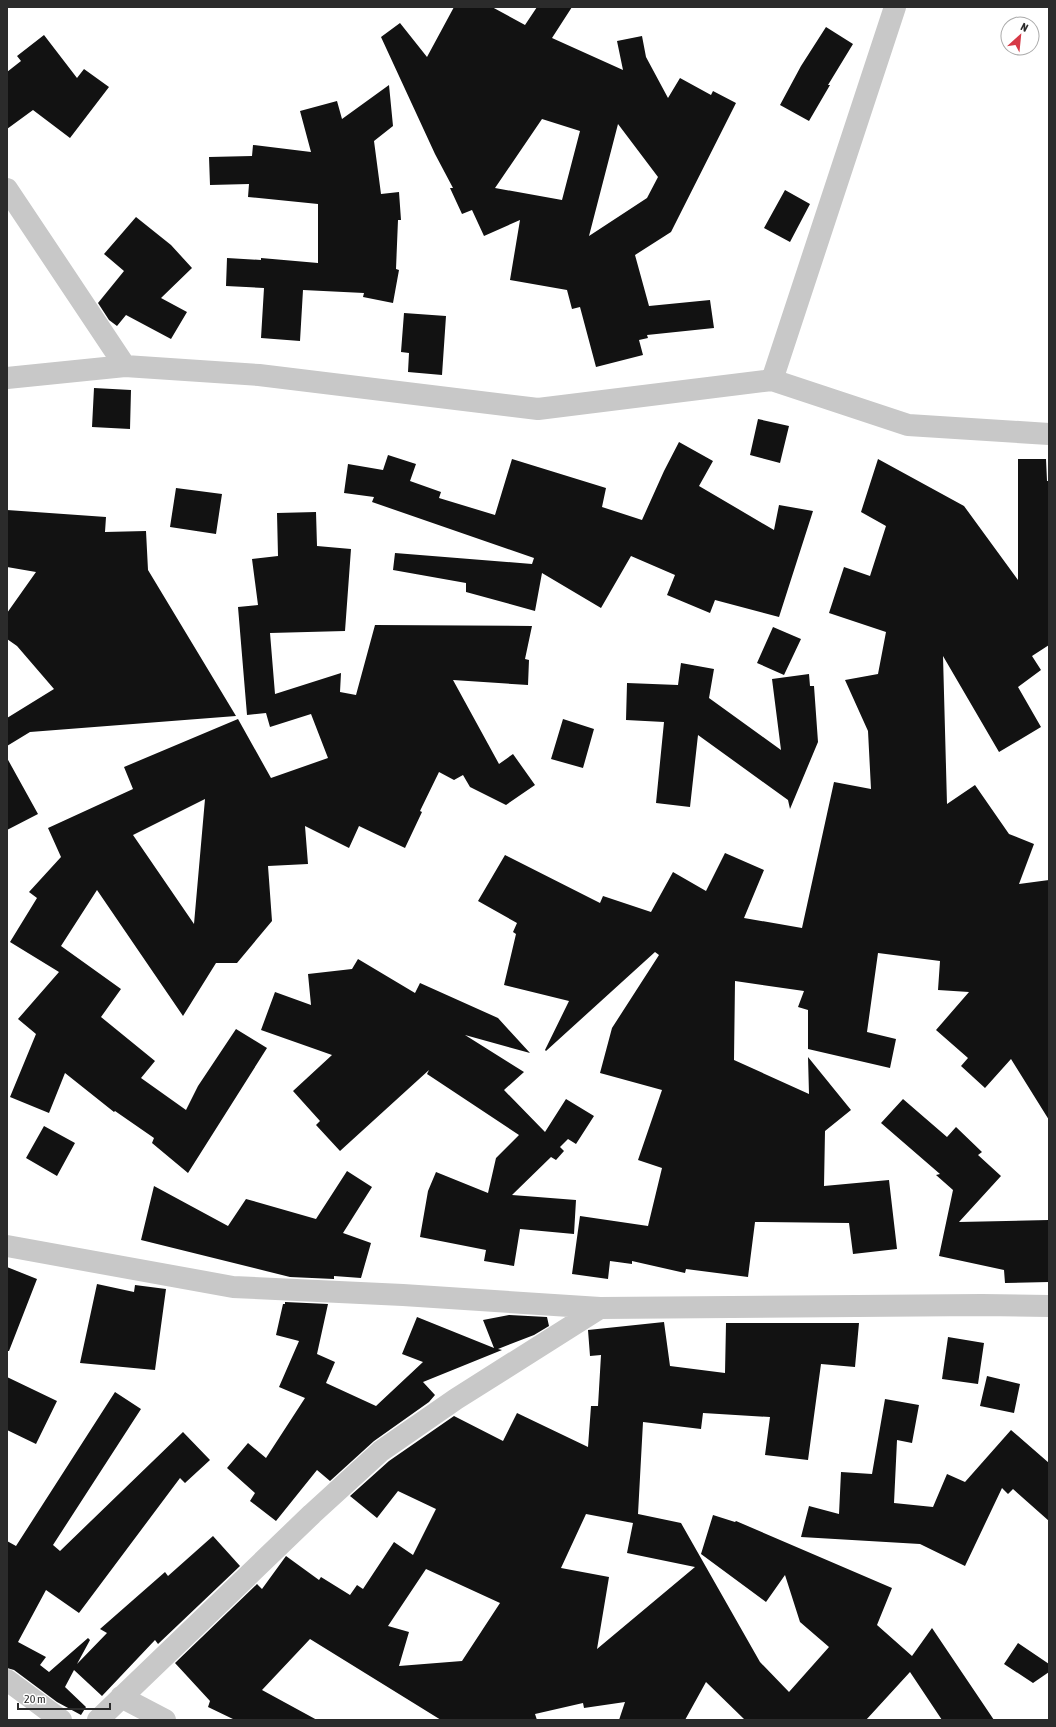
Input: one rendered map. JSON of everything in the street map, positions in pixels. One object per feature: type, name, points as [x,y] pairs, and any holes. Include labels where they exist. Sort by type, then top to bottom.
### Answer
[{"type":"street","points":[[772,380],[895,7]]},
{"type":"street","points":[[7,189],[125,366]]},
{"type":"street","points":[[7,378],[125,366],[259,375],[538,409],[772,380],[908,424],[1049,434]]},
{"type":"street","points":[[7,1246],[233,1287],[403,1295],[600,1308],[974,1305],[1049,1306]]},
{"type":"street","points":[[98,1720],[381,1451],[456,1399],[600,1308]]},
{"type":"street","points":[[7,1680],[61,1720]]},
{"type":"street","points":[[121,1697],[165,1720]]},
{"type":"building","points":[[454,7],[492,7],[525,25],[537,7],[572,7],[552,38],[623,70],[617,41],[642,36],[646,57],[668,98],[680,78],[711,95],[713,91],[736,103],[671,232],[635,255],[649,306],[710,300],[714,328],[647,335],[648,338],[639,340],[643,355],[596,367],[580,307],[572,309],[567,290],[510,280],[520,220],[484,236],[472,210],[462,214],[450,188],[453,188],[435,154],[381,37],[400,23],[427,57]],"holes":[[[542,119],[580,131],[562,200],[495,188]],[[618,124],[658,177],[647,198],[589,236]]]},
{"type":"building","points":[[826,27],[853,44],[828,85],[830,85],[809,121],[780,105],[801,66]]},
{"type":"building","points":[[44,35],[77,78],[84,69],[109,87],[70,138],[33,110],[7,129],[7,72],[21,61],[17,56]]},
{"type":"building","points":[[389,85],[393,126],[374,141],[381,194],[399,192],[401,220],[398,220],[396,269],[399,270],[393,303],[363,297],[364,293],[303,290],[300,341],[261,338],[264,288],[226,286],[227,258],[261,260],[261,258],[318,263],[318,204],[248,197],[249,184],[210,185],[209,157],[252,156],[253,145],[311,152],[300,111],[337,101],[342,119]]},
{"type":"building","points":[[785,190],[810,204],[790,242],[764,228]]},
{"type":"building","points":[[136,217],[171,245],[192,268],[161,298],[187,312],[171,339],[126,315],[117,326],[109,320],[98,303],[124,271],[104,254]]},
{"type":"building","points":[[404,313],[446,316],[442,375],[408,372],[409,353],[401,352]]},
{"type":"building","points":[[94,388],[131,390],[130,429],[92,427]]},
{"type":"building","points":[[758,419],[789,426],[780,463],[750,455]]},
{"type":"building","points":[[679,442],[713,461],[699,486],[774,530],[779,505],[813,511],[779,617],[715,600],[710,613],[667,595],[675,575],[631,556],[601,608],[542,573],[535,611],[466,592],[466,583],[393,570],[395,553],[532,564],[534,558],[372,502],[374,497],[344,493],[348,464],[383,470],[388,455],[416,464],[410,481],[441,492],[439,498],[495,515],[512,459],[606,488],[602,507],[642,520]]},
{"type":"building","points":[[878,459],[964,506],[1018,580],[1018,459],[1046,459],[1047,481],[1049,481],[1049,645],[1032,656],[1041,670],[1018,687],[1041,727],[999,752],[943,656],[947,804],[975,785],[1009,834],[1034,844],[1019,884],[1049,880],[1049,1120],[1011,1059],[985,1088],[961,1066],[968,1058],[936,1030],[969,992],[938,990],[940,961],[878,953],[867,1032],[896,1039],[890,1068],[808,1049],[808,1010],[798,1007],[804,991],[735,981],[734,1060],[809,1094],[808,1057],[851,1110],[825,1131],[824,1186],[889,1180],[897,1249],[853,1254],[849,1223],[755,1222],[748,1277],[686,1269],[685,1273],[632,1261],[632,1264],[610,1261],[608,1279],[572,1274],[580,1216],[648,1226],[662,1168],[638,1160],[662,1090],[600,1073],[612,1028],[659,955],[655,952],[546,1051],[545,1050],[569,1001],[504,985],[516,934],[513,932],[517,923],[478,901],[505,855],[600,903],[603,896],[651,912],[673,872],[706,891],[725,853],[764,870],[744,918],[802,928],[834,782],[871,789],[868,731],[845,680],[878,674],[886,632],[829,613],[844,567],[870,576],[886,526],[861,512]]},
{"type":"building","points":[[176,488],[222,494],[216,534],[170,527]]},
{"type":"building","points":[[7,510],[106,517],[105,532],[146,531],[148,570],[236,716],[30,732],[7,746],[7,718],[54,689],[17,646],[7,639],[7,613],[36,572],[7,567]]},
{"type":"building","points":[[316,512],[317,546],[351,549],[345,631],[270,633],[275,694],[341,673],[340,692],[356,695],[375,625],[532,626],[525,659],[529,660],[528,685],[453,680],[499,764],[513,754],[535,785],[506,805],[470,787],[463,775],[454,780],[439,772],[420,811],[422,812],[405,848],[359,826],[349,848],[305,826],[308,864],[268,866],[272,921],[237,963],[216,963],[183,1016],[97,890],[61,946],[121,989],[101,1017],[155,1061],[141,1078],[186,1110],[198,1086],[236,1029],[267,1048],[188,1173],[152,1143],[154,1138],[115,1111],[114,1112],[65,1073],[49,1113],[10,1097],[36,1034],[18,1019],[59,972],[10,942],[37,898],[29,892],[61,857],[48,828],[133,789],[124,767],[238,719],[271,778],[328,758],[311,714],[270,727],[266,713],[247,715],[238,607],[258,605],[252,559],[278,556],[277,513]],"holes":[[[205,799],[194,924],[133,835]]]},
{"type":"building","points":[[773,627],[801,639],[784,675],[757,663]]},
{"type":"building","points":[[681,663],[714,669],[709,698],[781,750],[772,679],[809,674],[810,686],[814,686],[818,742],[790,809],[788,800],[698,735],[690,807],[656,803],[664,722],[626,720],[627,683],[678,685]]},
{"type":"building","points":[[563,719],[594,729],[583,768],[551,759]]},
{"type":"building","points":[[7,758],[38,814],[7,830]]},
{"type":"building","points":[[358,959],[415,993],[420,983],[498,1018],[530,1053],[465,1035],[524,1072],[504,1090],[545,1132],[566,1099],[594,1116],[576,1144],[568,1139],[560,1147],[564,1151],[556,1160],[551,1157],[512,1195],[576,1200],[574,1234],[520,1229],[514,1266],[484,1261],[486,1250],[420,1237],[428,1191],[436,1172],[488,1193],[496,1158],[519,1135],[427,1074],[429,1070],[340,1151],[316,1125],[320,1121],[293,1091],[332,1055],[261,1030],[275,992],[311,1005],[308,974],[352,969]]},
{"type":"building","points":[[903,1099],[947,1137],[956,1127],[982,1152],[978,1155],[1001,1176],[959,1222],[1049,1220],[1049,1282],[1005,1283],[1004,1270],[939,1256],[953,1190],[936,1175],[940,1174],[881,1123]]},
{"type":"building","points":[[44,1126],[75,1143],[57,1176],[26,1158]]},
{"type":"building","points":[[347,1171],[372,1187],[343,1233],[371,1243],[361,1278],[334,1276],[334,1279],[290,1277],[141,1240],[154,1186],[228,1226],[246,1199],[316,1219]]},
{"type":"building","points":[[7,1267],[37,1279],[9,1351],[7,1351]]},
{"type":"building","points":[[97,1284],[134,1292],[135,1285],[166,1289],[155,1370],[80,1363]]},
{"type":"building","points":[[285,1302],[328,1304],[317,1354],[335,1362],[326,1383],[376,1406],[423,1362],[402,1354],[417,1317],[494,1348],[483,1320],[509,1315],[547,1317],[549,1326],[534,1335],[498,1349],[502,1350],[423,1382],[435,1395],[429,1402],[374,1441],[330,1481],[317,1470],[276,1521],[250,1501],[255,1493],[227,1468],[248,1443],[266,1458],[305,1398],[279,1387],[299,1341],[276,1335],[283,1304],[285,1304]]},
{"type":"building","points":[[664,1322],[670,1366],[725,1373],[726,1323],[859,1323],[855,1367],[821,1364],[808,1460],[765,1455],[770,1417],[703,1413],[701,1429],[643,1422],[638,1514],[681,1523],[760,1662],[789,1692],[829,1647],[800,1622],[785,1575],[766,1602],[701,1554],[713,1515],[735,1522],[736,1521],[892,1588],[877,1625],[912,1656],[932,1628],[994,1720],[942,1720],[910,1672],[866,1720],[745,1720],[706,1682],[685,1720],[619,1720],[625,1702],[584,1708],[583,1703],[535,1714],[537,1720],[441,1720],[310,1639],[262,1690],[317,1720],[235,1720],[208,1707],[210,1701],[175,1663],[257,1584],[262,1589],[286,1556],[319,1580],[321,1577],[350,1595],[357,1585],[363,1589],[394,1542],[413,1555],[436,1509],[398,1491],[377,1518],[350,1496],[389,1461],[454,1416],[503,1441],[517,1413],[588,1447],[591,1406],[598,1406],[601,1355],[590,1356],[588,1330]],"holes":[[[586,1514],[633,1523],[627,1553],[695,1567],[597,1649],[609,1577],[561,1568]],[[426,1569],[500,1603],[462,1661],[399,1666],[409,1632],[388,1626]]]},
{"type":"building","points":[[948,1337],[984,1343],[978,1384],[942,1379]]},
{"type":"building","points":[[987,1376],[1020,1384],[1014,1413],[980,1406]]},
{"type":"building","points":[[7,1377],[57,1401],[36,1444],[7,1430]]},
{"type":"building","points":[[115,1392],[141,1409],[53,1545],[60,1551],[183,1432],[210,1460],[185,1483],[180,1478],[79,1613],[46,1590],[18,1642],[46,1657],[40,1665],[49,1672],[88,1638],[90,1640],[77,1664],[107,1633],[100,1629],[165,1572],[168,1576],[213,1536],[240,1566],[158,1644],[155,1640],[102,1696],[74,1670],[65,1687],[86,1707],[81,1715],[57,1702],[14,1670],[7,1668],[7,1541],[16,1546]]},
{"type":"building","points":[[885,1399],[919,1405],[912,1443],[897,1440],[894,1503],[933,1507],[947,1474],[965,1482],[1011,1430],[1049,1463],[1049,1521],[1013,1489],[1008,1494],[1002,1488],[965,1566],[920,1544],[801,1537],[809,1506],[839,1514],[841,1472],[872,1474]]},
{"type":"building","points":[[1018,1643],[1049,1664],[1049,1672],[1033,1683],[1004,1664]]}]
